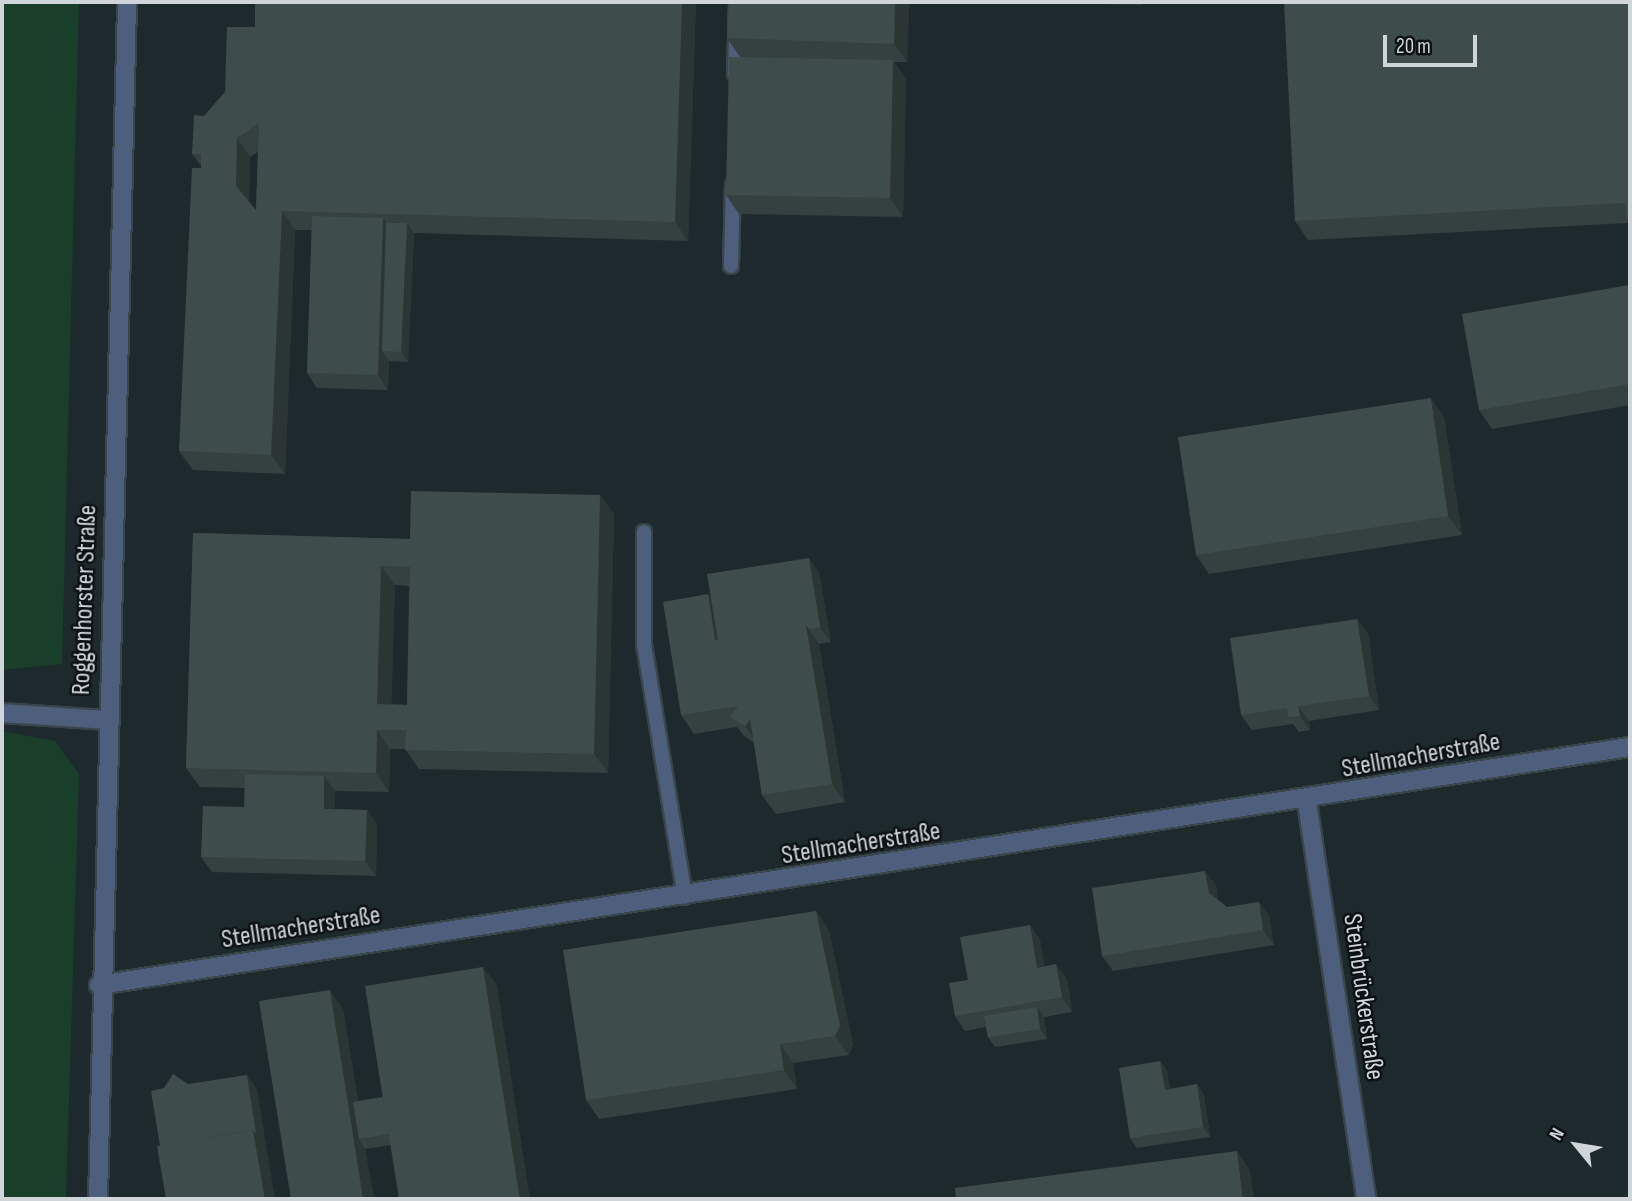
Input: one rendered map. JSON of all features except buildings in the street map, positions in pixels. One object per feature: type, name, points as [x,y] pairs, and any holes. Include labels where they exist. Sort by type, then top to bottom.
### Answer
[{"type":"street","name":"Roggenhorster Straße","points":[[98,1199],[99,985],[127,2]]},
{"type":"street","points":[[2,713],[108,720]]},
{"type":"street","name":"Stellmacherstraße","points":[[99,985],[1307,802],[1630,747]]},
{"type":"street","name":"Steinbrückerstraße","points":[[1307,802],[1366,1199]]},
{"type":"lane","points":[[735,85],[737,2]]},
{"type":"lane","points":[[731,266],[733,169]]},
{"type":"lane","points":[[644,532],[644,643],[685,897]]},
{"type":"green space","points":[[2,2],[79,2],[62,664],[2,670]]},
{"type":"green space","points":[[2,731],[55,741],[79,774],[66,1199],[2,1199]]}]
